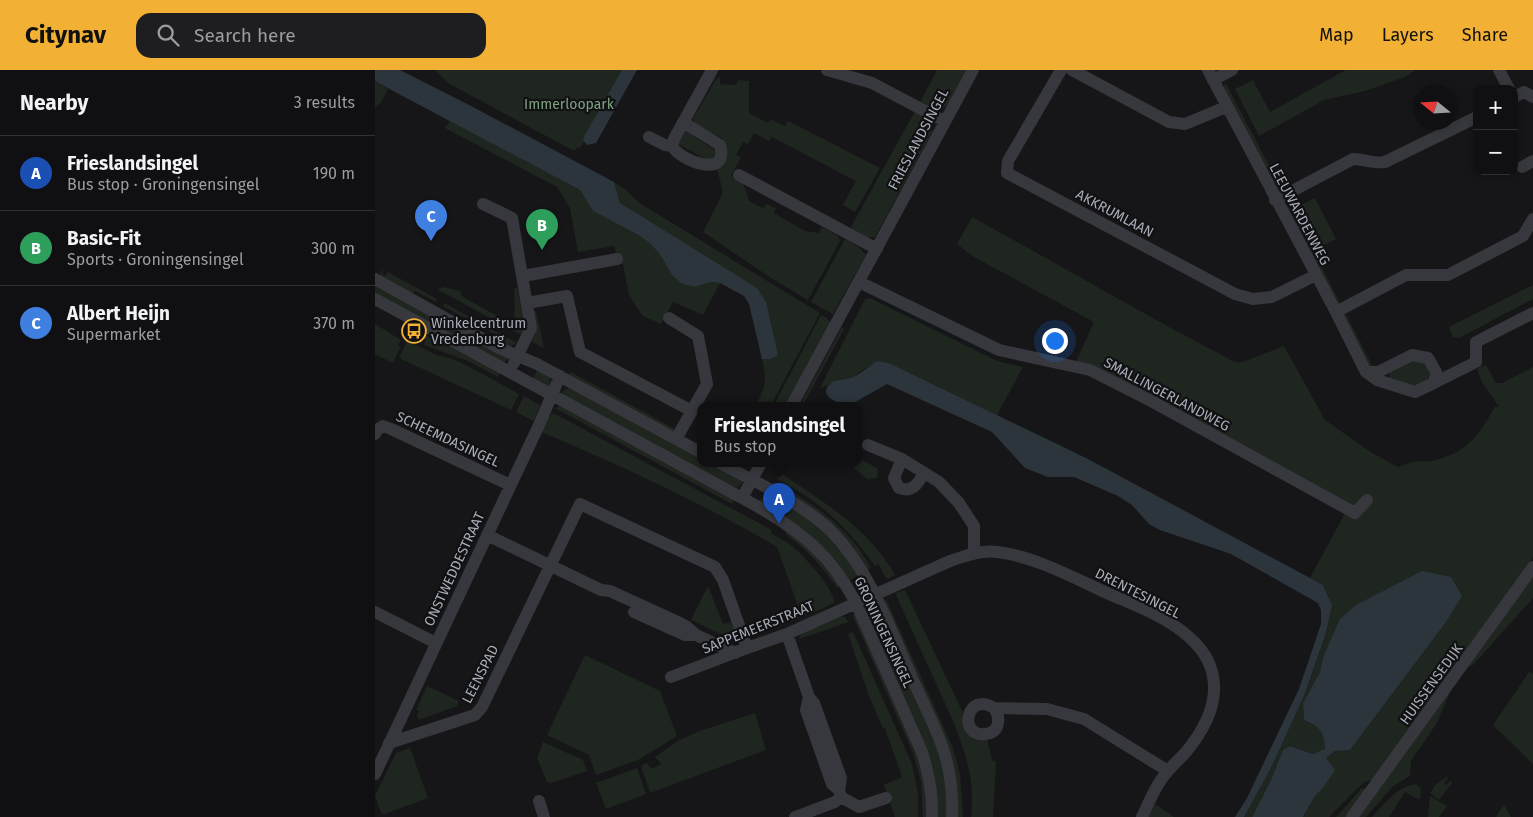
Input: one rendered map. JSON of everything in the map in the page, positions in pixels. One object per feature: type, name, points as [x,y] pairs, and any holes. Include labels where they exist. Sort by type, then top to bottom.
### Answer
[{"type":"street","points":[[683,122],[718,142],[721,156],[714,164],[705,166],[678,153],[673,146],[674,139],[683,122],[712,70]]},
{"type":"street","points":[[827,70],[872,83],[944,121]]},
{"type":"street","name":"FRIESLANDSINGEL","points":[[794,402],[973,70]]},
{"type":"street","name":"AKKRUMLAAN","points":[[1061,70],[1008,161],[1007,173],[1235,294],[1253,299],[1272,297],[1316,275]]},
{"type":"street","points":[[1072,70],[1169,122],[1185,124],[1226,107]]},
{"type":"street","points":[[1210,75],[1232,70]]},
{"type":"street","points":[[1499,70],[1507,85]]},
{"type":"street","name":"LEEUWARDENWEG","points":[[1210,75],[1275,200],[1337,312],[1366,372]]},
{"type":"street","points":[[1518,95],[1524,92],[1533,97]]},
{"type":"street","points":[[1275,200],[1353,159],[1385,162],[1473,119]]},
{"type":"street","points":[[649,137],[665,145],[673,146]]},
{"type":"street","points":[[739,175],[877,249]]},
{"type":"street","points":[[483,204],[512,218],[523,276],[531,328],[509,372]]},
{"type":"street","points":[[1337,312],[1405,275],[1447,275],[1523,236],[1533,219]]},
{"type":"street","points":[[523,276],[617,259]]},
{"type":"street","points":[[375,280],[499,348],[518,355],[560,376],[697,450]]},
{"type":"street","name":"SMALLINGERLANDWEG","points":[[859,282],[999,350],[1090,370],[1151,401],[1355,513],[1367,500]]},
{"type":"street","points":[[527,303],[567,296],[580,352],[692,411]]},
{"type":"street","name":"GRONINGENSINGEL","points":[[375,299],[742,498],[806,538],[829,560],[847,585],[922,752],[929,774],[933,797],[932,817]]},
{"type":"street","points":[[1366,372],[1377,380],[1415,392],[1476,362],[1476,342],[1533,313]]},
{"type":"street","points":[[669,318],[698,336],[707,384],[677,439]]},
{"type":"street","points":[[1366,372],[1378,372],[1412,355],[1428,358],[1436,372],[1434,382]]},
{"type":"street","name":"ONSTWEDDESTRAAT","points":[[375,774],[560,376]]},
{"type":"street","name":"SCHEEMDASINGEL","points":[[375,434],[383,426],[391,428],[510,485]]},
{"type":"street","points":[[868,444],[902,460],[939,482],[959,503],[974,526],[974,552]]},
{"type":"street","points":[[902,460],[894,478],[899,488],[909,490],[915,487],[924,473]]},
{"type":"street","name":"GRONINGENSINGEL","points":[[728,467],[800,507],[833,533],[853,557],[875,594],[942,746],[949,775],[953,805],[952,817]]},
{"type":"street","points":[[742,498],[759,467]]},
{"type":"street","name":"LEENSPAD","points":[[389,743],[475,715],[482,708],[579,505],[715,567],[723,580],[747,648]]},
{"type":"street","points":[[487,535],[601,590],[610,591],[680,623],[696,635],[735,652]]},
{"type":"street","name":"DRENTESINGEL","points":[[875,594],[974,552],[997,552],[1023,558],[1063,573],[1165,621],[1189,636],[1209,660],[1213,675],[1214,692],[1211,711],[1197,737],[1186,752],[1160,780],[1142,817]]},
{"type":"street","name":"HUISSENSEDIJK","points":[[1352,817],[1533,567]]},
{"type":"street","name":"SAPPEMEERSTRAAT","points":[[671,677],[787,634],[875,594]]},
{"type":"street","points":[[375,612],[436,643]]},
{"type":"street","points":[[787,634],[809,697],[814,703],[841,778],[840,793],[835,802],[795,817]]},
{"type":"street","points":[[994,708],[1047,709],[1084,719],[1168,770]]},
{"type":"street","points":[[840,793],[859,807],[886,798]]},
{"type":"street","points":[[539,801],[544,817]]},
{"type":"green space","name":"Immerloopark","points":[[435,70],[636,70],[579,149],[577,147],[574,151],[448,83]]},
{"type":"green space","points":[[937,70],[966,70],[948,104],[938,110],[920,102]]},
{"type":"green space","points":[[1346,70],[1415,70],[1405,77],[1365,91],[1324,100],[1259,136],[1235,89],[1253,80],[1270,112]]},
{"type":"green space","points":[[720,77],[720,84],[736,85],[738,80],[749,81],[749,113],[768,123],[770,119],[785,126],[788,121],[880,168],[855,212],[843,205],[856,181],[772,137],[769,141],[754,133],[748,144],[743,142],[736,155],[741,157],[731,176],[743,183],[749,201],[763,208],[767,204],[776,209],[774,213],[805,231],[819,233],[822,227],[838,236],[840,241],[808,300],[771,278],[703,232],[722,195],[717,168],[726,146],[722,138],[695,124],[693,119],[716,79]]},
{"type":"green space","points":[[375,81],[388,89],[381,102],[375,107]]},
{"type":"green space","points":[[1225,82],[1282,190],[1278,192],[1226,94]]},
{"type":"green space","points":[[915,111],[930,121],[932,132],[875,237],[867,238],[850,229]]},
{"type":"green space","points":[[450,121],[580,190],[593,211],[640,236],[651,244],[661,256],[672,275],[694,287],[711,282],[720,283],[703,315],[673,302],[661,324],[643,316],[629,295],[623,264],[620,264],[614,246],[578,252],[570,208],[557,187],[445,128]]},
{"type":"green space","points":[[692,131],[694,137],[718,152],[711,162],[678,144],[685,132]]},
{"type":"green space","points":[[614,182],[625,189],[641,204],[820,313],[773,402],[757,402],[765,383],[762,359],[770,359],[766,302],[620,203]]},
{"type":"green space","points":[[1315,198],[1336,239],[1316,249],[1295,208]]},
{"type":"green space","points":[[1289,202],[1341,305],[1336,303],[1286,205]]},
{"type":"green space","points":[[972,217],[1235,362],[1243,362],[1284,346],[1325,420],[1372,453],[1398,467],[1415,461],[1430,461],[1444,458],[1463,448],[1477,435],[1495,407],[1499,407],[1482,382],[1477,369],[1486,365],[1496,383],[1502,383],[1533,367],[1533,557],[1507,597],[1376,779],[1364,782],[1329,817],[1303,817],[1315,796],[1323,788],[1326,758],[1335,751],[1350,750],[1446,622],[1462,596],[1323,657],[1320,672],[1303,703],[1304,720],[1321,731],[1325,750],[1314,754],[1290,746],[1283,750],[1271,780],[1252,817],[1244,817],[1271,768],[1304,696],[1325,636],[1329,598],[1323,585],[1310,578],[1349,506],[1075,364],[1094,322],[974,257],[957,244]]},
{"type":"green space","points":[[845,239],[860,248],[866,255],[833,314],[811,302]]},
{"type":"green space","points":[[382,269],[382,274],[386,276],[388,272],[437,299],[436,302],[415,291],[408,295],[380,274]]},
{"type":"green space","points":[[375,284],[509,357],[509,359],[504,362],[375,297]]},
{"type":"green space","points":[[1533,285],[1533,299],[1459,338],[1453,337],[1449,327]]},
{"type":"green space","points":[[445,287],[462,292],[461,296],[516,326],[514,289],[517,288],[525,326],[521,335],[437,289]]},
{"type":"green space","points":[[870,298],[997,361],[1023,367],[997,415],[889,363],[877,361],[851,378],[838,379],[820,388],[865,299]]},
{"type":"green space","points":[[444,303],[517,343],[509,347],[497,343],[496,335],[443,306]]},
{"type":"green space","points":[[536,311],[544,348],[532,342],[535,332],[534,312]]},
{"type":"green space","points":[[1346,314],[1373,367],[1369,365],[1343,315]]},
{"type":"green space","points":[[821,315],[827,318],[831,324],[789,402],[776,402]]},
{"type":"green space","points":[[375,324],[401,340],[398,345],[401,346],[393,363],[375,354]]},
{"type":"green space","points":[[842,327],[844,329],[805,402],[802,402]]},
{"type":"green space","points":[[422,334],[463,352],[501,372],[498,377],[468,361],[424,345],[426,340],[420,337]]},
{"type":"green space","points":[[407,341],[437,355],[468,366],[519,394],[511,410],[399,358]]},
{"type":"green space","points":[[1413,360],[1423,362],[1429,372],[1428,381],[1415,386],[1390,378],[1389,372]]},
{"type":"green space","points":[[538,369],[550,378],[549,390],[532,380]]},
{"type":"green space","points":[[571,372],[675,429],[671,432],[568,377]]},
{"type":"green space","points":[[571,388],[697,454],[697,467],[719,467],[744,482],[736,488],[560,394],[564,390]]},
{"type":"green space","points":[[524,396],[540,405],[534,421],[516,412]]},
{"type":"green space","points":[[560,406],[735,499],[732,504],[555,408]]},
{"type":"green space","points":[[552,414],[772,530],[771,533],[791,545],[817,572],[830,590],[834,603],[813,613],[754,634],[752,626],[799,609],[777,547],[720,515],[661,486],[541,432],[548,417]]},
{"type":"green space","points":[[862,460],[878,469],[877,478],[867,479],[853,467],[862,467]]},
{"type":"green space","points":[[780,473],[828,505],[859,530],[885,559],[895,575],[888,579],[886,578],[878,564],[875,566],[854,539],[832,516],[807,496],[777,479]]},
{"type":"green space","points":[[774,482],[802,498],[842,529],[863,554],[871,568],[865,571],[863,566],[771,487]]},
{"type":"green space","points":[[768,493],[807,517],[836,543],[858,575],[849,581],[758,503]]},
{"type":"green space","points":[[787,528],[798,536],[841,586],[837,588],[814,558],[785,534]]},
{"type":"green space","points":[[1533,574],[1533,598],[1473,665],[1466,668]]},
{"type":"green space","points":[[708,586],[723,624],[733,622],[737,635],[734,640],[729,638],[730,634],[727,632],[725,636],[691,620]]},
{"type":"green space","points":[[905,590],[964,715],[987,738],[992,760],[996,762],[993,817],[971,817],[971,781],[962,745],[895,593]]},
{"type":"green space","points":[[886,599],[953,748],[960,774],[963,817],[956,817],[956,791],[883,603]]},
{"type":"green space","points":[[870,605],[878,611],[944,765],[949,817],[936,817],[936,796],[865,612]]},
{"type":"green space","points":[[852,614],[856,616],[924,768],[928,817],[923,817],[921,781],[913,753]]},
{"type":"green space","points":[[840,616],[845,617],[849,622],[799,639],[801,634]]},
{"type":"green space","points":[[853,632],[912,764],[918,794],[918,817],[895,817],[884,785],[902,777],[885,728],[883,728],[869,696],[848,634]]},
{"type":"green space","points":[[585,655],[660,691],[677,736],[638,760],[596,775],[589,755],[547,735]]},
{"type":"green space","points":[[1530,671],[1533,674],[1533,764],[1493,725]]},
{"type":"green space","points":[[1453,685],[1437,723],[1411,761],[1410,776],[1393,786],[1366,817],[1358,817]]},
{"type":"green space","points":[[427,686],[459,701],[457,706],[419,720],[417,716],[419,711],[416,710]]},
{"type":"green space","points":[[755,713],[766,750],[650,793],[641,766],[647,763],[651,769],[661,764],[655,757],[676,742],[697,732]]},
{"type":"green space","points":[[543,742],[583,760],[587,771],[551,783],[547,782],[537,758]]},
{"type":"green space","points":[[410,748],[428,798],[382,815],[375,796],[396,753]]},
{"type":"green space","points":[[637,768],[646,794],[606,809],[596,783]]},
{"type":"green space","points":[[1447,777],[1448,779],[1444,783],[1447,785],[1450,781],[1452,783],[1439,800],[1430,793],[1436,784]]},
{"type":"green space","points":[[1416,784],[1421,789],[1420,800],[1405,792],[1389,817],[1372,817],[1397,792]]},
{"type":"green space","points":[[1362,788],[1367,789],[1346,817],[1336,817]]},
{"type":"green space","points":[[1430,796],[1447,806],[1439,817],[1428,817]]},
{"type":"green space","points":[[1155,804],[1174,817],[1148,817]]},
{"type":"green space","points":[[1504,804],[1511,817],[1496,817]]},
{"type":"shaded area","points":[[375,70],[400,70],[614,182],[620,203],[757,288],[766,302],[778,355],[770,359],[762,359],[749,304],[744,296],[720,283],[711,282],[694,287],[681,283],[672,275],[661,256],[651,244],[640,236],[593,211],[580,190],[375,81]]},
{"type":"shaded area","points":[[622,70],[637,70],[596,143],[587,145],[583,140],[585,135]]},
{"type":"shaded area","points":[[877,361],[889,363],[1088,459],[1323,585],[1332,605],[1325,636],[1304,696],[1271,768],[1244,817],[1235,817],[1247,798],[1299,689],[1321,624],[1321,610],[1318,603],[1231,554],[1160,530],[1149,524],[1132,505],[1118,496],[1074,477],[1048,477],[1025,468],[992,432],[887,384],[855,402],[838,402],[828,396],[826,392],[831,383],[860,373]]},
{"type":"shaded area","points":[[1422,571],[1451,577],[1462,596],[1446,622],[1350,750],[1335,751],[1326,758],[1335,770],[1315,796],[1303,817],[1252,817],[1271,780],[1283,750],[1290,746],[1313,754],[1325,749],[1324,738],[1320,730],[1304,720],[1303,703],[1320,672],[1323,657],[1340,619],[1356,605]]},
{"type":"place","name":"Albert Heijn","points":[[431,241]]},
{"type":"place","name":"Basic-Fit","points":[[542,250]]},
{"type":"place","name":"Winkelcentrum Vredenburg","points":[[414,331]]},
{"type":"place","name":"Frieslandsingel","points":[[779,524]]}]
